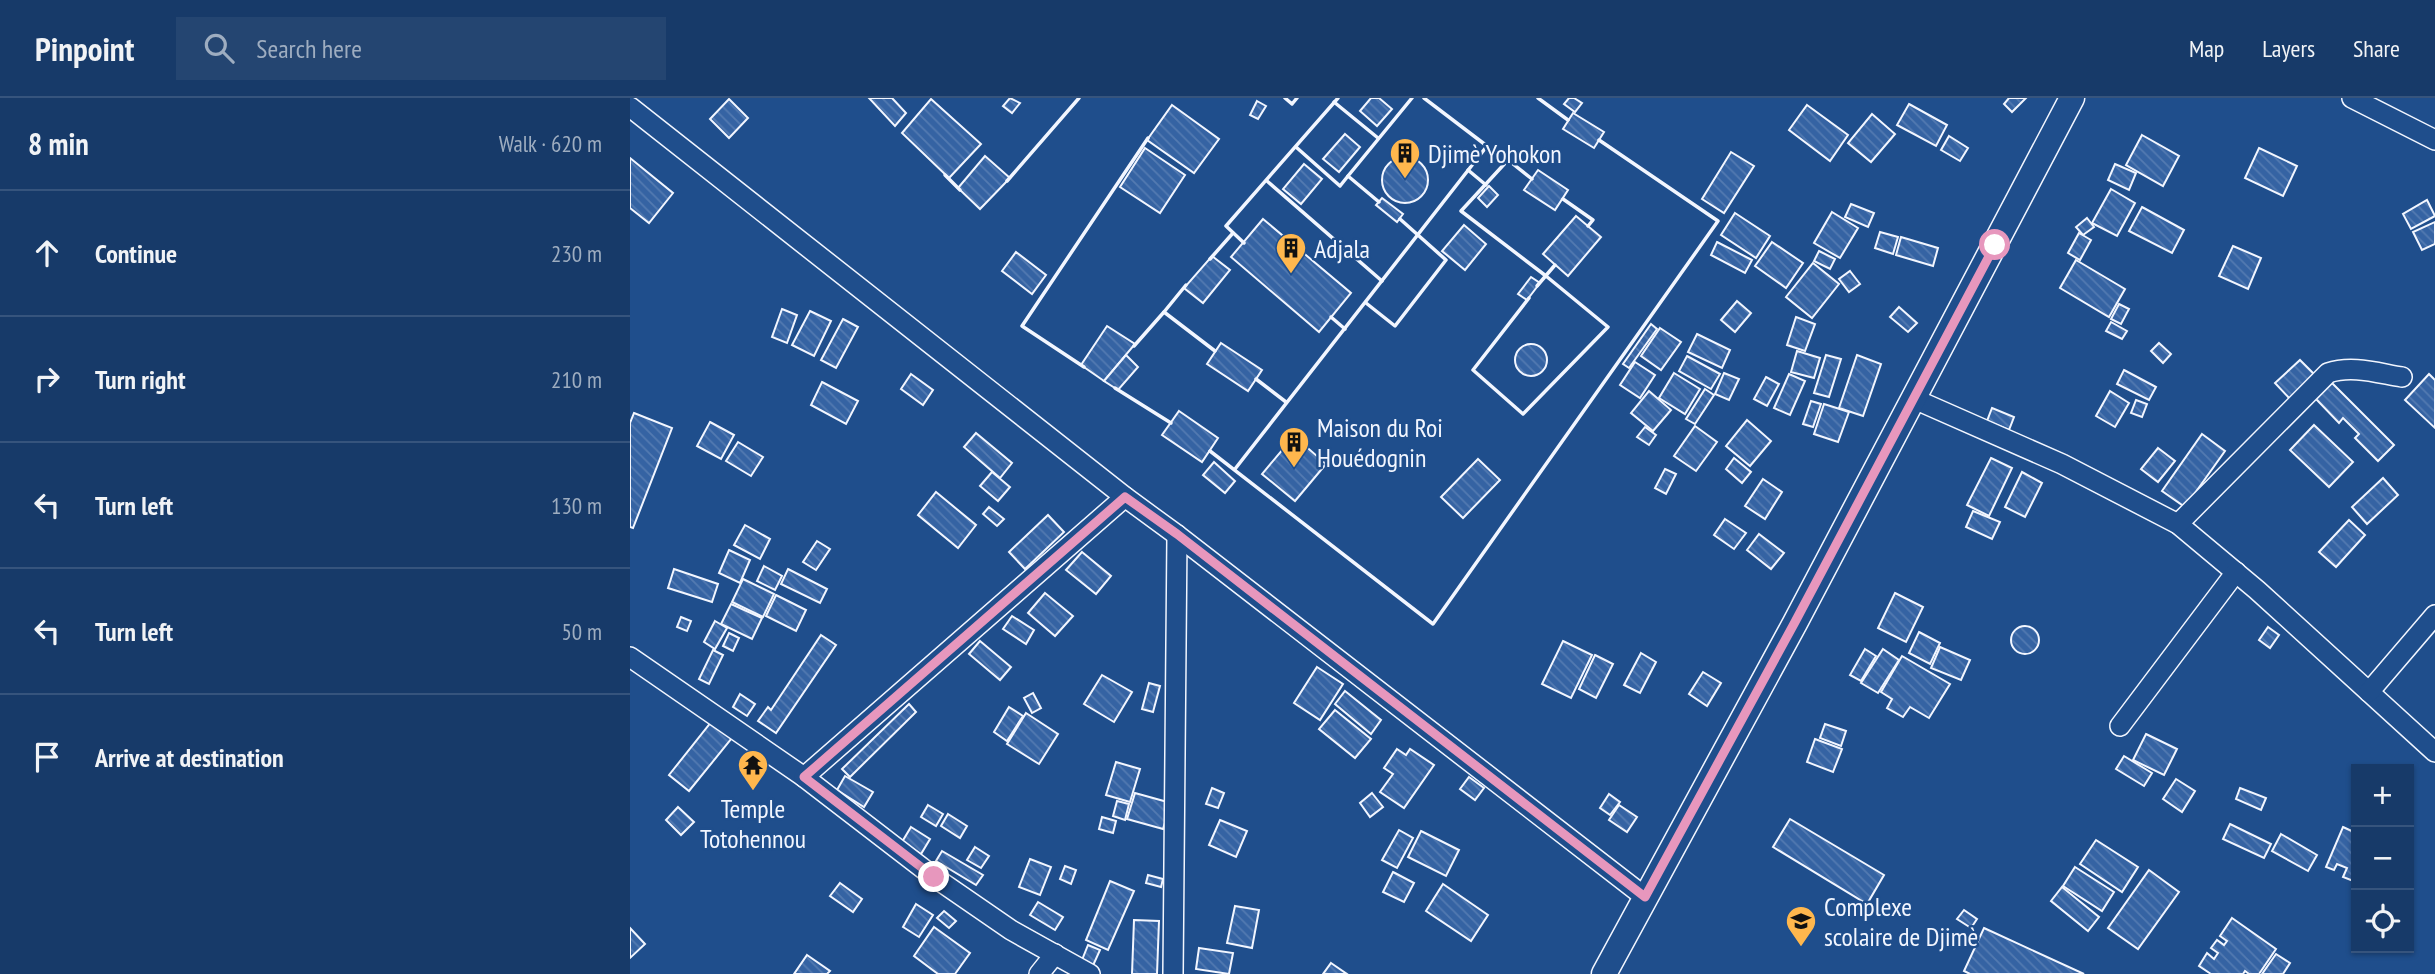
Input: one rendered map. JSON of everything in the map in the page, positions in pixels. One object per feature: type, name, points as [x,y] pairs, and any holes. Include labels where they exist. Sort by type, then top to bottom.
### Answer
[{"type":"street","points":[[1604,974],[1801,611],[2073,98]]},
{"type":"street","points":[[2352,98],[2435,140]]},
{"type":"street","points":[[630,107],[1125,497],[1177,534],[1645,897]]},
{"type":"street","points":[[2178,524],[2328,373],[2355,369],[2402,377]]},
{"type":"street","points":[[1912,398],[2062,464],[2178,524],[2236,572],[2435,752]]},
{"type":"street","points":[[804,777],[1125,497]]},
{"type":"street","points":[[1173,974],[1177,534]]},
{"type":"street","points":[[2120,726],[2236,572]]},
{"type":"street","points":[[2369,692],[2435,615]]},
{"type":"street","points":[[630,657],[804,777],[934,877],[1011,930],[1090,974]]},
{"type":"street","points":[[1039,974],[1055,954]]},
{"type":"building","points":[[869,98],[892,98],[906,113],[895,126]]},
{"type":"building","points":[[1010,98],[1020,103],[1012,113],[1003,106]]},
{"type":"building","points":[[1371,98],[1379,98],[1392,109],[1377,126],[1360,111]]},
{"type":"building","points":[[1569,98],[1582,103],[1575,112],[1564,104]]},
{"type":"building","points":[[2009,98],[2026,98],[2012,112],[2004,104]]},
{"type":"building","points":[[729,99],[748,118],[729,138],[710,119]]},
{"type":"building","points":[[931,99],[981,144],[949,178],[902,133]]},
{"type":"building","points":[[1257,101],[1266,106],[1258,119],[1250,115]]},
{"type":"building","points":[[1909,104],[1947,125],[1936,146],[1897,125]]},
{"type":"building","points":[[1172,105],[1219,139],[1194,173],[1147,140]]},
{"type":"building","points":[[1807,105],[1848,135],[1830,161],[1789,130]]},
{"type":"building","points":[[1573,113],[1604,132],[1594,148],[1563,129]]},
{"type":"building","points":[[1872,114],[1895,134],[1871,162],[1848,143]]},
{"type":"building","points":[[1345,134],[1360,147],[1339,172],[1323,159]]},
{"type":"building","points":[[2142,135],[2179,156],[2163,186],[2126,165]]},
{"type":"building","points":[[1949,136],[1968,148],[1960,161],[1941,150]]},
{"type":"building","points":[[1145,148],[1185,175],[1160,213],[1120,187]]},
{"type":"building","points":[[2259,148],[2297,166],[2283,196],[2245,178]]},
{"type":"building","points":[[1731,152],[1754,166],[1724,213],[1702,199]]},
{"type":"building","points":[[985,156],[1010,178],[980,209],[958,188]]},
{"type":"building","name":"Djimè Yohokon","points":[[1405,157],[1421,164],[1428,180],[1421,196],[1405,203],[1389,196],[1382,180],[1389,164]]},
{"type":"building","points":[[630,158],[673,193],[649,223],[630,208]]},
{"type":"building","points":[[1304,164],[1322,179],[1301,204],[1283,189]]},
{"type":"building","points":[[2115,164],[2136,173],[2129,190],[2108,180]]},
{"type":"building","points":[[1538,170],[1568,190],[1555,210],[1524,190]]},
{"type":"building","points":[[1489,186],[1498,195],[1487,207],[1478,198]]},
{"type":"building","points":[[2111,189],[2135,203],[2117,236],[2092,223]]},
{"type":"building","points":[[1382,198],[1403,214],[1397,222],[1376,205]]},
{"type":"building","points":[[2427,200],[2435,216],[2411,229],[2403,214]]},
{"type":"building","points":[[1851,204],[1874,213],[1868,227],[1845,217]]},
{"type":"building","points":[[2142,207],[2184,230],[2172,253],[2129,231]]},
{"type":"building","points":[[1832,212],[1858,228],[1840,258],[1814,243]]},
{"type":"building","points":[[1735,213],[1770,236],[1756,258],[1721,235]]},
{"type":"building","points":[[1576,216],[1601,237],[1568,276],[1543,254]]},
{"type":"building","points":[[2087,218],[2094,227],[2083,235],[2076,227]]},
{"type":"building","name":"Adjala","points":[[1263,219],[1351,293],[1319,332],[1231,257]]},
{"type":"building","points":[[2435,222],[2435,244],[2422,250],[2413,232]]},
{"type":"building","points":[[1464,225],[1486,244],[1465,270],[1442,251]]},
{"type":"building","points":[[1880,232],[1898,237],[1893,254],[1875,248]]},
{"type":"building","points":[[2079,233],[2091,240],[2080,260],[2068,253]]},
{"type":"building","points":[[1901,237],[1938,248],[1933,266],[1896,255]]},
{"type":"building","points":[[1717,242],[1752,260],[1745,273],[1711,255]]},
{"type":"building","points":[[1772,242],[1803,263],[1786,288],[1755,266]]},
{"type":"building","points":[[2233,246],[2261,258],[2248,289],[2219,276]]},
{"type":"building","points":[[1819,251],[1835,259],[1830,269],[1814,261]]},
{"type":"building","points":[[1016,252],[1046,275],[1032,294],[1002,271]]},
{"type":"building","points":[[1212,256],[1230,270],[1203,303],[1184,288]]},
{"type":"building","points":[[2076,260],[2125,289],[2109,317],[2060,288]]},
{"type":"building","points":[[1813,263],[1839,284],[1812,318],[1786,297]]},
{"type":"building","points":[[1850,271],[1860,284],[1849,292],[1839,279]]},
{"type":"building","points":[[1531,277],[1540,283],[1527,300],[1518,294]]},
{"type":"building","points":[[1737,301],[1751,313],[1735,332],[1721,320]]},
{"type":"building","points":[[2119,304],[2129,309],[2121,324],[2111,319]]},
{"type":"building","points":[[1899,307],[1917,323],[1908,332],[1890,317]]},
{"type":"building","points":[[782,309],[797,315],[787,343],[772,337]]},
{"type":"building","points":[[810,311],[831,321],[814,356],[792,345]]},
{"type":"building","points":[[1796,317],[1815,324],[1805,351],[1787,345]]},
{"type":"building","points":[[843,319],[858,327],[836,368],[821,360]]},
{"type":"building","points":[[2111,322],[2127,331],[2122,339],[2106,331]]},
{"type":"building","points":[[1651,324],[1657,329],[1629,368],[1623,364]]},
{"type":"building","points":[[1107,326],[1135,344],[1104,381],[1081,365]]},
{"type":"building","points":[[1660,328],[1681,342],[1661,370],[1641,356]]},
{"type":"building","points":[[1697,334],[1730,350],[1722,368],[1688,352]]},
{"type":"building","points":[[1221,343],[1262,370],[1248,391],[1207,364]]},
{"type":"building","points":[[2159,343],[2171,354],[2163,363],[2151,351]]},
{"type":"building","points":[[1531,344],[1542,349],[1547,360],[1542,371],[1531,376],[1520,371],[1515,360],[1520,349]]},
{"type":"building","points":[[1797,351],[1820,358],[1814,378],[1791,372]]},
{"type":"building","points":[[1126,355],[1138,367],[1118,390],[1104,381]]},
{"type":"building","points":[[1826,355],[1841,359],[1829,397],[1814,393]]},
{"type":"building","points":[[1857,355],[1881,364],[1863,416],[1839,408]]},
{"type":"building","points":[[1687,356],[1720,374],[1711,389],[1679,371]]},
{"type":"building","points":[[2300,360],[2315,375],[2290,399],[2275,383]]},
{"type":"building","points":[[1635,362],[1655,375],[1640,398],[1620,385]]},
{"type":"building","points":[[2124,370],[2156,387],[2149,400],[2117,384]]},
{"type":"building","points":[[1674,373],[1700,389],[1685,414],[1659,398]]},
{"type":"building","points":[[1724,373],[1739,379],[1729,400],[1715,394]]},
{"type":"building","points":[[911,374],[933,390],[923,405],[901,389]]},
{"type":"building","points":[[1789,374],[1805,381],[1790,415],[1774,408]]},
{"type":"building","points":[[2429,374],[2435,380],[2435,428],[2405,400]]},
{"type":"building","points":[[1766,377],[1779,384],[1767,406],[1754,399]]},
{"type":"building","points":[[822,382],[858,401],[846,424],[811,405]]},
{"type":"building","points":[[2332,383],[2394,445],[2378,461],[2355,438],[2359,434],[2343,418],[2339,423],[2316,399]]},
{"type":"building","points":[[1705,389],[1714,395],[1695,424],[1686,419]]},
{"type":"building","points":[[1649,391],[1671,410],[1653,431],[1631,413]]},
{"type":"building","points":[[2110,391],[2129,403],[2115,427],[2096,416]]},
{"type":"building","points":[[2136,400],[2147,404],[2142,417],[2131,413]]},
{"type":"building","points":[[1811,401],[1821,404],[1813,427],[1803,424]]},
{"type":"building","points":[[1824,404],[1849,412],[1838,442],[1814,434]]},
{"type":"building","points":[[1992,408],[2014,417],[2009,430],[1987,421]]},
{"type":"building","points":[[1179,411],[1218,438],[1202,462],[1162,435]]},
{"type":"building","points":[[634,413],[672,428],[633,528],[630,527],[630,423]]},
{"type":"building","points":[[1747,420],[1771,441],[1750,466],[1726,446]]},
{"type":"building","points":[[710,422],[734,435],[721,459],[697,446]]},
{"type":"building","points":[[2314,425],[2353,462],[2329,487],[2290,450]]},
{"type":"building","points":[[1695,426],[1717,442],[1696,471],[1674,456]]},
{"type":"building","points":[[1645,427],[1656,435],[1649,445],[1637,437]]},
{"type":"building","points":[[976,433],[1012,463],[1000,478],[964,447]]},
{"type":"building","points":[[2202,434],[2225,451],[2185,507],[2162,491]]},
{"type":"building","name":"Maison du Roi Houédognin","points":[[1294,436],[1326,464],[1295,501],[1262,474]]},
{"type":"building","points":[[738,442],[763,457],[751,476],[726,461]]},
{"type":"building","points":[[2158,448],[2175,461],[2158,482],[2141,469]]},
{"type":"building","points":[[1734,458],[1751,472],[1742,483],[1726,469]]},
{"type":"building","points":[[1991,458],[2012,468],[1989,516],[1967,505]]},
{"type":"building","points":[[1478,459],[1500,480],[1463,518],[1441,497]]},
{"type":"building","points":[[1214,462],[1235,481],[1225,493],[1203,475]]},
{"type":"building","points":[[1665,469],[1676,474],[1666,494],[1655,488]]},
{"type":"building","points":[[992,472],[1010,487],[998,501],[980,486]]},
{"type":"building","points":[[2022,472],[2042,483],[2025,517],[2005,507]]},
{"type":"building","points":[[2383,478],[2398,495],[2367,524],[2352,507]]},
{"type":"building","points":[[1763,479],[1782,492],[1765,519],[1745,506]]},
{"type":"building","points":[[936,492],[976,525],[958,548],[918,515]]},
{"type":"building","points":[[989,507],[1004,519],[997,526],[983,514]]},
{"type":"building","points":[[1973,511],[2000,522],[1992,539],[1966,527]]},
{"type":"building","points":[[1048,515],[1064,532],[1025,569],[1009,552]]},
{"type":"building","points":[[1725,519],[1746,533],[1734,549],[1714,535]]},
{"type":"building","points":[[2349,520],[2365,535],[2336,567],[2319,552]]},
{"type":"building","points":[[745,525],[770,539],[760,559],[734,545]]},
{"type":"building","points":[[1759,534],[1784,553],[1771,569],[1747,550]]},
{"type":"building","points":[[817,541],[830,549],[816,570],[803,562]]},
{"type":"building","points":[[729,550],[750,560],[740,583],[719,573]]},
{"type":"building","points":[[1082,552],[1111,576],[1096,594],[1066,570]]},
{"type":"building","points":[[764,566],[782,576],[775,590],[757,581]]},
{"type":"building","points":[[674,569],[718,584],[712,602],[668,588]]},
{"type":"building","points":[[788,569],[827,589],[820,603],[781,584]]},
{"type":"building","points":[[743,579],[774,594],[763,617],[732,602]]},
{"type":"building","points":[[1045,593],[1073,616],[1055,636],[1028,613]]},
{"type":"building","points":[[1895,593],[1923,607],[1906,642],[1878,628]]},
{"type":"building","points":[[776,595],[806,610],[796,631],[766,616]]},
{"type":"building","points":[[731,604],[762,618],[752,639],[721,624]]},
{"type":"building","points":[[1012,616],[1034,630],[1026,644],[1003,629]]},
{"type":"building","points":[[681,617],[691,621],[687,631],[677,627]]},
{"type":"building","points":[[715,621],[727,628],[715,649],[704,642]]},
{"type":"building","points":[[2025,626],[2035,630],[2039,640],[2035,650],[2025,654],[2015,650],[2011,640],[2015,630]]},
{"type":"building","points":[[2268,627],[2279,635],[2270,648],[2259,640]]},
{"type":"building","points":[[1919,632],[1940,643],[1930,664],[1909,653]]},
{"type":"building","points":[[729,633],[739,638],[733,651],[723,646]]},
{"type":"building","points":[[821,635],[836,645],[776,733],[758,721],[768,707],[771,710]]},
{"type":"building","points":[[980,641],[1011,667],[1000,680],[969,654]]},
{"type":"building","points":[[1563,641],[1592,655],[1571,698],[1542,684]]},
{"type":"building","points":[[1940,647],[1970,660],[1961,680],[1931,668]]},
{"type":"building","points":[[1865,649],[1876,656],[1861,681],[1850,675]]},
{"type":"building","points":[[1883,649],[1899,660],[1878,693],[1861,683]]},
{"type":"building","points":[[713,650],[723,655],[709,684],[699,679]]},
{"type":"building","points":[[1641,653],[1656,662],[1640,693],[1624,685]]},
{"type":"building","points":[[1595,655],[1613,664],[1596,698],[1579,689]]},
{"type":"building","points":[[1902,656],[1950,684],[1929,718],[1910,707],[1903,717],[1887,708],[1892,699],[1881,692]]},
{"type":"building","points":[[1317,667],[1343,684],[1320,720],[1294,703]]},
{"type":"building","points":[[1703,672],[1721,683],[1707,706],[1689,694]]},
{"type":"building","points":[[1102,675],[1132,692],[1114,722],[1084,704]]},
{"type":"building","points":[[1149,683],[1160,686],[1153,712],[1142,709]]},
{"type":"building","points":[[1345,691],[1381,720],[1371,734],[1335,704]]},
{"type":"building","points":[[1033,693],[1041,708],[1032,713],[1024,698]]},
{"type":"building","points":[[740,694],[755,704],[747,716],[733,707]]},
{"type":"building","points":[[909,704],[916,712],[850,777],[842,769]]},
{"type":"building","points":[[1009,707],[1023,716],[1007,741],[994,732]]},
{"type":"building","points":[[1335,710],[1371,739],[1355,758],[1319,729]]},
{"type":"building","points":[[1026,713],[1058,734],[1039,764],[1007,744]]},
{"type":"building","points":[[712,721],[732,738],[689,791],[669,775]]},
{"type":"building","points":[[1825,724],[1846,731],[1841,746],[1820,738]]},
{"type":"building","points":[[2146,734],[2177,749],[2164,775],[2133,760]]},
{"type":"building","points":[[1815,739],[1842,749],[1833,772],[1807,762]]},
{"type":"building","points":[[1397,749],[1406,755],[1410,749],[1434,765],[1404,808],[1380,792],[1393,774],[1384,768]]},
{"type":"building","points":[[2124,756],[2152,773],[2144,786],[2116,769]]},
{"type":"building","points":[[1116,762],[1140,769],[1130,802],[1106,795]]},
{"type":"building","points":[[845,776],[873,792],[864,807],[837,790]]},
{"type":"building","points":[[1469,777],[1484,788],[1475,800],[1460,789]]},
{"type":"building","points":[[2176,779],[2195,791],[2182,812],[2163,799]]},
{"type":"building","points":[[1212,788],[1224,793],[1218,808],[1206,804]]},
{"type":"building","points":[[2240,788],[2266,798],[2261,810],[2236,799]]},
{"type":"building","points":[[1135,793],[1171,803],[1163,829],[1127,819]]},
{"type":"building","points":[[1372,793],[1383,807],[1370,817],[1360,803]]},
{"type":"building","points":[[1609,794],[1620,802],[1610,815],[1600,808]]},
{"type":"building","points":[[1117,801],[1129,804],[1125,820],[1113,816]]},
{"type":"building","points":[[928,805],[943,814],[936,826],[921,817]]},
{"type":"building","points":[[1619,805],[1637,817],[1627,832],[1609,820]]},
{"type":"building","points":[[678,807],[694,822],[681,835],[666,820]]},
{"type":"building","points":[[948,814],[967,826],[960,838],[941,826]]},
{"type":"building","points":[[1102,817],[1116,821],[1113,833],[1099,829]]},
{"type":"building","points":[[1790,819],[1884,875],[1867,904],[1773,847]]},
{"type":"building","points":[[1220,820],[1247,831],[1236,857],[1209,845]]},
{"type":"building","points":[[2230,824],[2271,844],[2264,858],[2223,839]]},
{"type":"building","points":[[911,827],[930,839],[921,854],[902,842]]},
{"type":"building","points":[[2343,827],[2351,831],[2351,880],[2343,877],[2347,868],[2337,864],[2334,870],[2326,867]]},
{"type":"building","points":[[1399,830],[1413,838],[1397,868],[1382,860]]},
{"type":"building","points":[[1421,831],[1459,850],[1446,876],[1408,857]]},
{"type":"building","points":[[2281,834],[2317,855],[2308,871],[2272,851]]},
{"type":"building","points":[[2096,840],[2138,867],[2122,892],[2080,864]]},
{"type":"building","points":[[975,847],[989,856],[981,868],[967,860]]},
{"type":"building","points":[[942,851],[983,875],[976,885],[936,861]]},
{"type":"building","points":[[1030,859],[1051,867],[1040,895],[1019,887]]},
{"type":"building","points":[[1065,866],[1076,870],[1071,884],[1060,879]]},
{"type":"building","points":[[2075,867],[2114,892],[2102,911],[2063,886]]},
{"type":"building","points":[[2149,870],[2179,892],[2138,949],[2108,928]]},
{"type":"building","points":[[1393,872],[1414,883],[1404,902],[1383,892]]},
{"type":"building","points":[[1148,875],[1163,879],[1161,887],[1146,883]]},
{"type":"building","points":[[1110,881],[1134,891],[1108,950],[1086,940]]},
{"type":"building","points":[[840,883],[862,899],[853,912],[830,896]]},
{"type":"building","points":[[1443,884],[1488,915],[1471,941],[1426,911]]},
{"type":"building","points":[[2062,887],[2099,917],[2088,931],[2051,901]]},
{"type":"building","points":[[1038,902],[1063,917],[1055,930],[1030,915]]},
{"type":"building","points":[[916,904],[933,915],[919,937],[903,927]]},
{"type":"building","points":[[1235,906],[1259,910],[1252,948],[1227,943]]},
{"type":"building","points":[[1964,910],[1977,919],[1971,928],[1957,919]]},
{"type":"building","points":[[944,911],[956,921],[949,928],[937,918]]},
{"type":"building","points":[[2232,918],[2276,949],[2259,974],[2245,971],[2243,974],[2211,974],[2199,966],[2207,953],[2214,959],[2218,953],[2211,948],[2217,940],[2224,945],[2227,941],[2220,936]]},
{"type":"building","points":[[1134,920],[1159,921],[1157,974],[1132,974]]},
{"type":"building","points":[[934,927],[970,953],[955,974],[938,974],[914,956]]},
{"type":"building","points":[[630,928],[645,944],[630,958]]},
{"type":"building","points":[[1984,928],[2084,974],[1970,974],[1964,971]]},
{"type":"building","points":[[1088,945],[1100,950],[1091,970],[1080,965]]},
{"type":"building","points":[[1199,948],[1233,953],[1229,974],[1196,969]]},
{"type":"building","points":[[2276,954],[2290,963],[2283,974],[2262,974]]},
{"type":"building","points":[[807,955],[830,971],[827,974],[794,974]]},
{"type":"building","points":[[1331,963],[1347,974],[1323,974]]},
{"type":"wall","points":[[1007,181],[1079,98]]},
{"type":"wall","points":[[1285,98],[1292,104],[1297,98]]},
{"type":"wall","points":[[1244,243],[1226,226],[1338,98]]},
{"type":"wall","points":[[1379,202],[1348,176],[1412,98]]},
{"type":"wall","points":[[1235,469],[1487,146],[1424,98]]},
{"type":"wall","points":[[1538,98],[1568,120]]},
{"type":"wall","points":[[1334,102],[1378,138]]},
{"type":"wall","points":[[1084,367],[1022,326],[1148,138]]},
{"type":"wall","points":[[1210,451],[1433,624],[1718,221],[1599,140]]},
{"type":"wall","points":[[1296,147],[1340,186],[1348,176]]},
{"type":"wall","points":[[1529,298],[1473,370],[1523,414],[1608,327],[1461,211],[1508,160],[1532,179]]},
{"type":"wall","points":[[1468,170],[1486,185]]},
{"type":"wall","points":[[945,175],[960,190]]},
{"type":"wall","points":[[1267,181],[1382,281]]},
{"type":"wall","points":[[1563,199],[1593,220],[1588,226]]},
{"type":"wall","points":[[1366,303],[1395,326],[1446,260],[1400,219]]},
{"type":"wall","points":[[1210,259],[1233,233]]},
{"type":"wall","points":[[1537,286],[1555,265]]},
{"type":"wall","points":[[1186,285],[1164,312],[1215,351]]},
{"type":"wall","points":[[1134,346],[1164,312]]},
{"type":"wall","points":[[1331,317],[1345,329]]},
{"type":"wall","points":[[1256,379],[1286,402]]},
{"type":"wall","points":[[1115,388],[1171,423]]},
{"type":"place","name":"Djimè Yohokon","points":[[1405,180]]},
{"type":"place","name":"Adjala","points":[[1291,275]]},
{"type":"place","name":"Maison du Roi Houédognin","points":[[1294,469]]},
{"type":"place","name":"Temple Totohennou","points":[[753,792]]},
{"type":"place","name":"Complexe scolaire de Djimè","points":[[1801,948]]},
{"type":"route","points":[[934,877],[804,777],[1125,497],[1177,534],[1645,897],[1995,245]]}]
